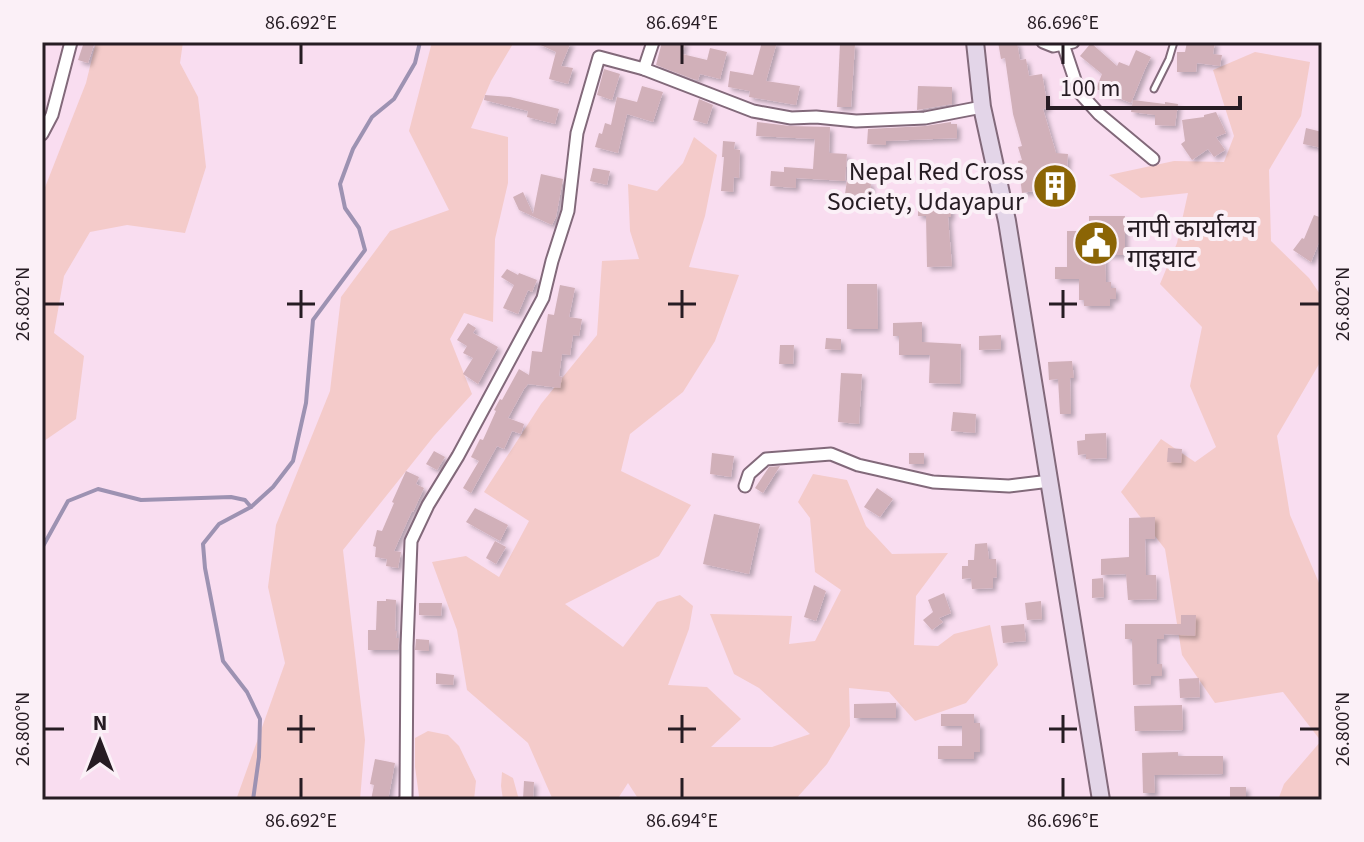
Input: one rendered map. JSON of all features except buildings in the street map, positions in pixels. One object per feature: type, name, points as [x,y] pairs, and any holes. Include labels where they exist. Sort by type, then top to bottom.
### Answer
[{"type":"main road","points":[[975,42],[982,107],[1007,221],[1101,800]]},
{"type":"street","points":[[42,134],[52,115],[71,42]]},
{"type":"street","points":[[644,69],[653,42]]},
{"type":"street","points":[[1043,42],[1053,46],[1068,43],[1079,92],[1099,114],[1153,159]]},
{"type":"street","points":[[405,800],[411,541],[543,298],[568,211],[577,133],[599,57],[644,69],[753,111],[791,118],[856,121],[925,118],[982,107]]},
{"type":"street","points":[[745,486],[749,474],[766,459],[831,454],[858,465],[933,482],[1009,486],[1050,481]]},
{"type":"lane","points":[[1154,89],[1174,42]]},
{"type":"shaded area","points":[[96,42],[183,42],[180,63],[198,97],[206,167],[185,233],[127,225],[90,232],[64,276],[54,333],[84,356],[76,419],[44,441],[42,195],[86,83]]},
{"type":"shaded area","points":[[432,42],[514,42],[491,81],[471,128],[508,137],[508,183],[495,239],[493,322],[464,313],[450,339],[472,394],[434,436],[343,550],[365,740],[360,800],[236,800],[285,663],[268,587],[276,525],[330,391],[341,297],[390,231],[449,210],[409,131]]},
{"type":"shaded area","points":[[1255,52],[1310,62],[1301,116],[1269,170],[1271,241],[1309,278],[1322,297],[1322,359],[1277,436],[1290,515],[1322,590],[1322,800],[1278,800],[1284,784],[1321,741],[1283,692],[1215,703],[1182,655],[1165,549],[1121,492],[1161,439],[1195,462],[1216,447],[1190,386],[1202,327],[1160,284],[1177,243],[1188,193],[1141,198],[1109,175],[1174,161],[1224,162],[1234,136],[1213,70]]},
{"type":"shaded area","points":[[694,137],[717,155],[705,216],[689,267],[739,275],[715,341],[683,392],[630,434],[621,471],[691,505],[659,556],[565,604],[623,647],[657,602],[680,595],[693,606],[689,629],[668,685],[707,687],[741,719],[711,747],[772,747],[810,734],[759,688],[734,674],[710,614],[792,616],[789,644],[815,641],[841,590],[815,572],[810,518],[798,502],[813,474],[847,480],[866,526],[892,554],[948,553],[916,596],[914,645],[938,646],[954,634],[990,625],[998,665],[966,703],[915,721],[889,692],[849,688],[850,726],[827,764],[795,800],[639,800],[628,783],[617,800],[553,800],[528,743],[467,690],[457,630],[432,562],[466,556],[499,577],[529,521],[484,492],[541,404],[597,335],[602,261],[639,259],[630,231],[628,184],[657,191],[683,163]]},
{"type":"shaded area","points":[[428,731],[448,735],[459,746],[476,781],[474,800],[417,800],[415,738]]},
{"type":"shaded area","points":[[502,772],[513,778],[519,800],[503,800]]},
{"type":"waterway","points":[[253,800],[260,719],[247,692],[223,661],[203,544],[219,524],[251,507],[273,487],[293,461],[306,403],[313,320],[365,250],[359,228],[345,208],[340,184],[353,149],[372,117],[394,99],[415,63],[420,42]]},
{"type":"waterway","points":[[42,548],[68,501],[98,489],[141,500],[231,497],[245,500],[251,507]]},
{"type":"place","name":"Nepal Red Cross Society, Udayapur","points":[[1055,186]]},
{"type":"place","name":"नापी कार्यालय गाइघाट","points":[[1096,243]]}]
